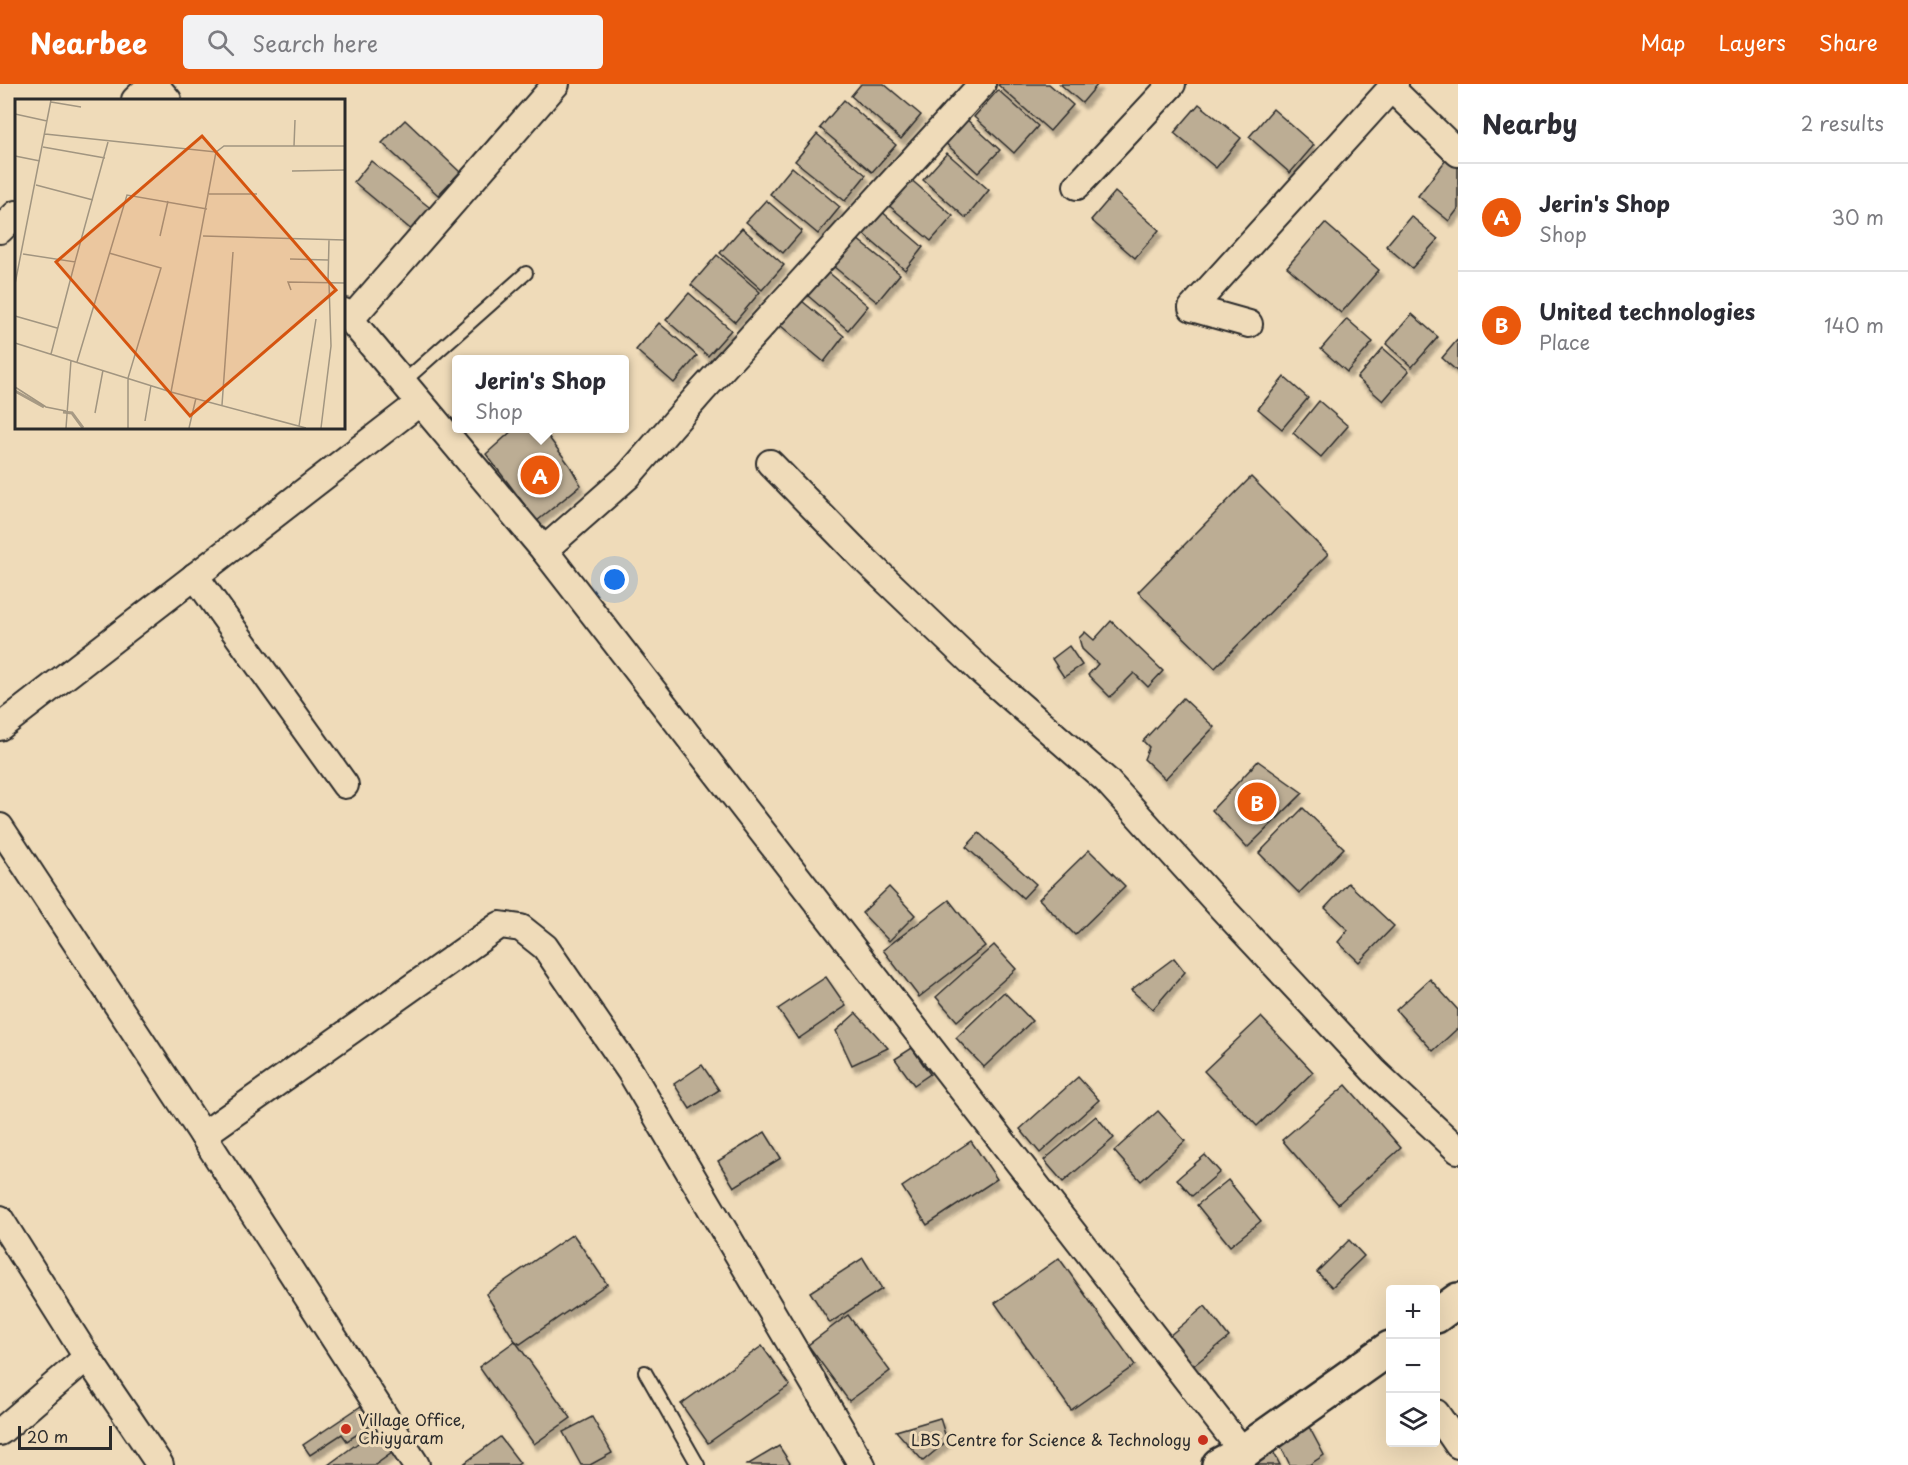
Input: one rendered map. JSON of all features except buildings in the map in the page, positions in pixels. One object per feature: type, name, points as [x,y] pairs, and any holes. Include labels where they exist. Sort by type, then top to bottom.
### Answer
[{"type":"main road","points":[[1440,1313],[1458,1300]]},
{"type":"main road","points":[[1230,1459],[1386,1351]]},
{"type":"street","points":[[136,99],[153,84],[167,99]]},
{"type":"street","points":[[556,84],[347,316],[544,550],[1230,1459]]},
{"type":"street","points":[[544,550],[628,476],[710,382],[982,84]]},
{"type":"street","points":[[1077,186],[1172,84]]},
{"type":"street","points":[[1249,324],[1192,308],[1385,88],[1458,153]]},
{"type":"street","points":[[0,230],[15,215]]},
{"type":"street","points":[[0,727],[419,403]]},
{"type":"street","points":[[770,463],[862,557],[983,673],[1106,780],[1376,1072],[1458,1150]]},
{"type":"street","points":[[195,576],[345,785]]},
{"type":"street","points":[[0,827],[203,1135],[416,1465]]},
{"type":"street","points":[[203,1135],[500,925],[521,928],[545,947],[630,1071],[861,1465]]},
{"type":"street","points":[[0,1219],[87,1357],[160,1465]]},
{"type":"street","points":[[0,1432],[87,1357]]},
{"type":"street","points":[[1440,1419],[1458,1445]]},
{"type":"lane","points":[[402,383],[526,273]]},
{"type":"lane","points":[[645,1372],[698,1465]]},
{"type":"place","name":"Jerin's Shop","points":[[540,475]]},
{"type":"place","name":"United technologies","points":[[1257,802]]},
{"type":"place","name":"Village Office, Chiyyaram","points":[[346,1429]]},
{"type":"place","name":"LBS Centre for Science & Technology","points":[[1203,1440]]}]
